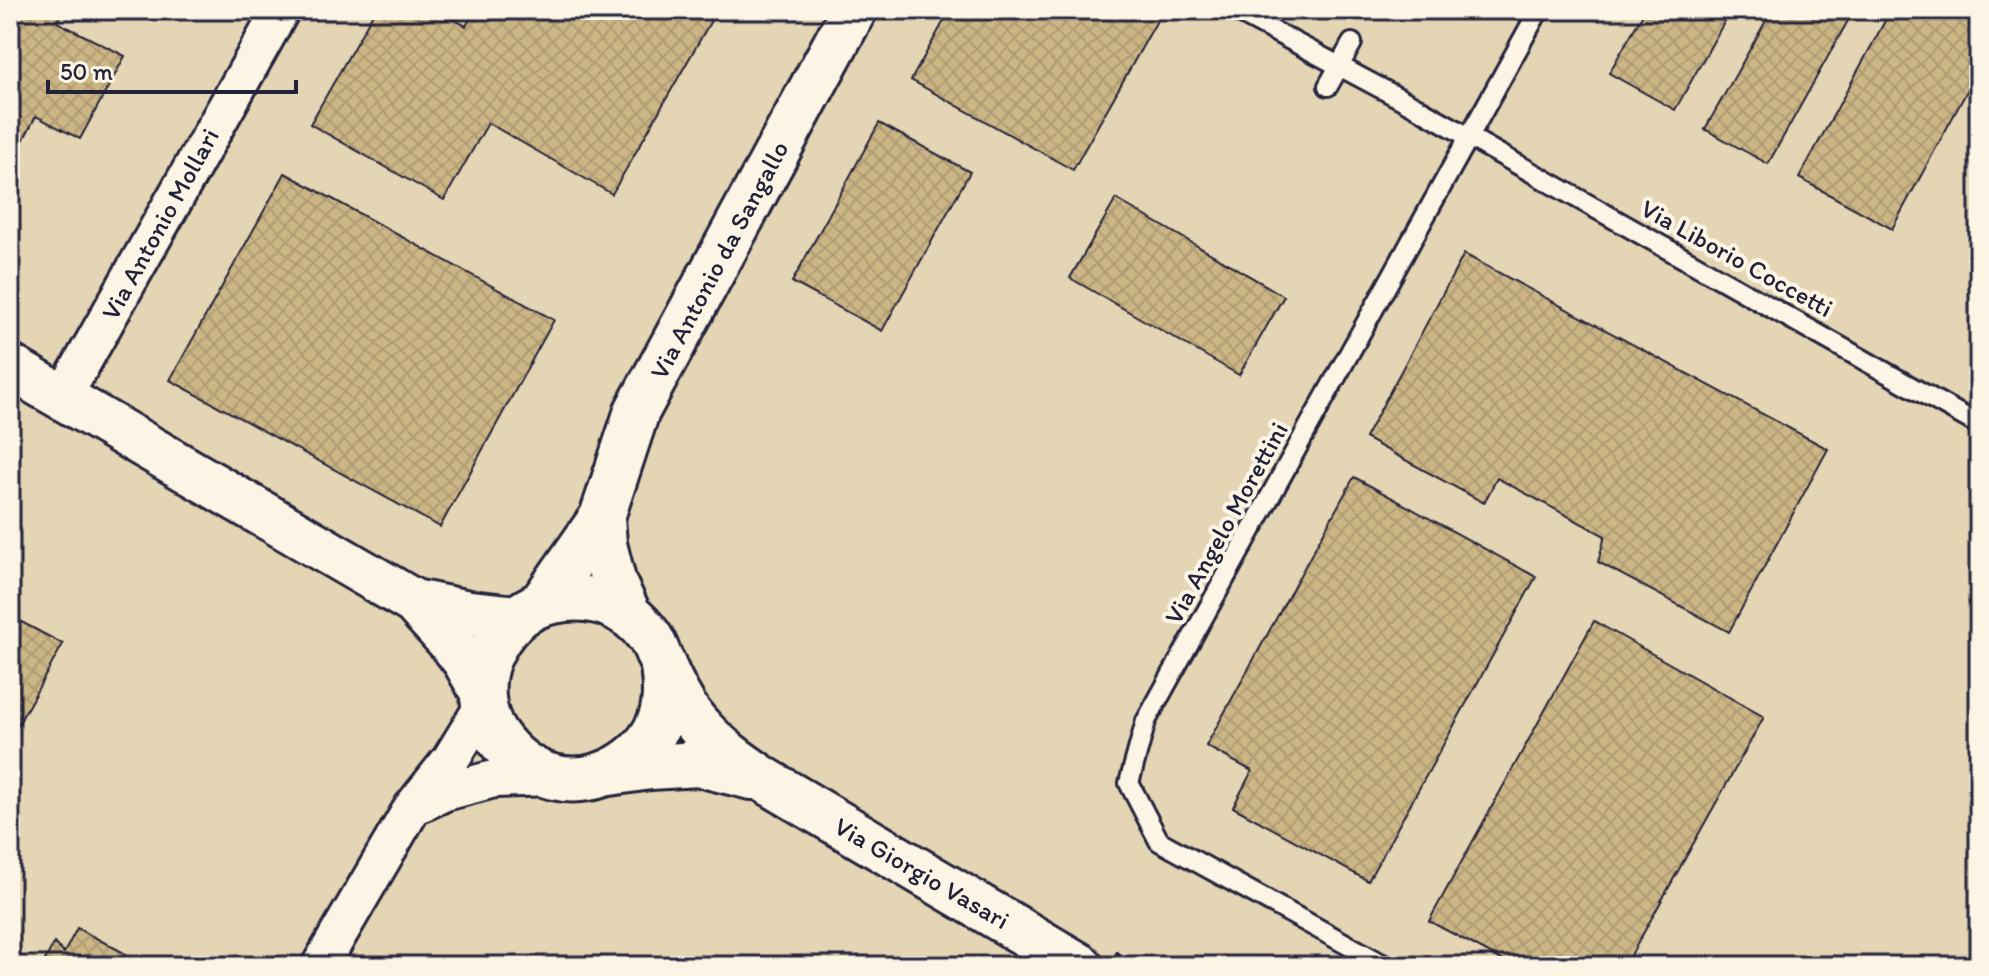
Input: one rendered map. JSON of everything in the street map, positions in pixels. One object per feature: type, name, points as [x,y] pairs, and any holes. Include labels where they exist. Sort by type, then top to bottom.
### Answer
[{"type":"main road","name":"Via Antonio da Sangallo","points":[[483,698],[484,669],[496,641],[529,610],[602,517],[637,411],[854,10]]},
{"type":"main road","name":"Via Antonio da Sangallo","points":[[10,367],[414,602],[465,661],[483,698],[492,728],[507,751],[528,767],[554,777],[580,779],[607,773],[630,761],[649,741],[661,717],[666,691],[663,664],[650,636],[629,615],[602,601],[572,597],[529,610],[469,613],[414,602]]},
{"type":"main road","name":"Via Antonio da Sangallo","points":[[602,517],[604,544],[614,584],[629,615]]},
{"type":"main road","name":"Via Giorgio Vasari","points":[[663,664],[697,724],[728,755],[765,780],[1080,966]]},
{"type":"main road","name":"Via Giorgio Vasari","points":[[607,773],[699,764],[765,780]]},
{"type":"street","name":"Via Antonio Mollari","points":[[63,397],[281,10]]},
{"type":"street","points":[[320,966],[412,808],[451,759],[483,698]]},
{"type":"street","points":[[412,808],[445,792],[494,779],[554,777]]},
{"type":"lane","name":"Via Liborio Coccetti","points":[[1234,10],[1416,107],[1979,425]]},
{"type":"lane","name":"Via Angelo Morettini","points":[[1386,966],[1159,841],[1129,783],[1146,721],[1539,10]]},
{"type":"lane","points":[[1328,86],[1352,43]]},
{"type":"shaded area","points":[[10,10],[1979,10],[1979,966],[10,966]]},
{"type":"building","points":[[10,10],[63,10],[57,22],[125,56],[80,139],[36,116],[10,165]]},
{"type":"building","points":[[375,10],[437,10],[466,26],[475,10],[717,10],[612,194],[488,123],[444,200],[310,124]]},
{"type":"building","points":[[950,10],[1163,10],[1073,170],[911,80]]},
{"type":"building","points":[[1645,10],[1731,10],[1675,110],[1609,73]]},
{"type":"building","points":[[1772,10],[1854,10],[1768,164],[1705,129]]},
{"type":"building","points":[[1891,10],[1979,10],[1979,69],[1892,229],[1799,178]]},
{"type":"building","points":[[879,123],[970,172],[882,331],[792,282]]},
{"type":"building","points":[[285,173],[554,320],[440,527],[170,380]]},
{"type":"building","points":[[1116,199],[1284,296],[1239,375],[1070,278]]},
{"type":"building","points":[[1464,254],[1828,449],[1729,632],[1598,562],[1605,536],[1497,478],[1484,503],[1365,438]]},
{"type":"building","points":[[1354,477],[1536,577],[1368,881],[1233,807],[1252,771],[1206,746]]},
{"type":"building","points":[[10,616],[63,644],[10,739]]},
{"type":"building","points":[[1594,621],[1764,717],[1625,966],[1513,966],[1429,921]]},
{"type":"building","points":[[77,928],[126,954],[120,966],[52,966],[44,962],[54,943],[64,953]]}]
